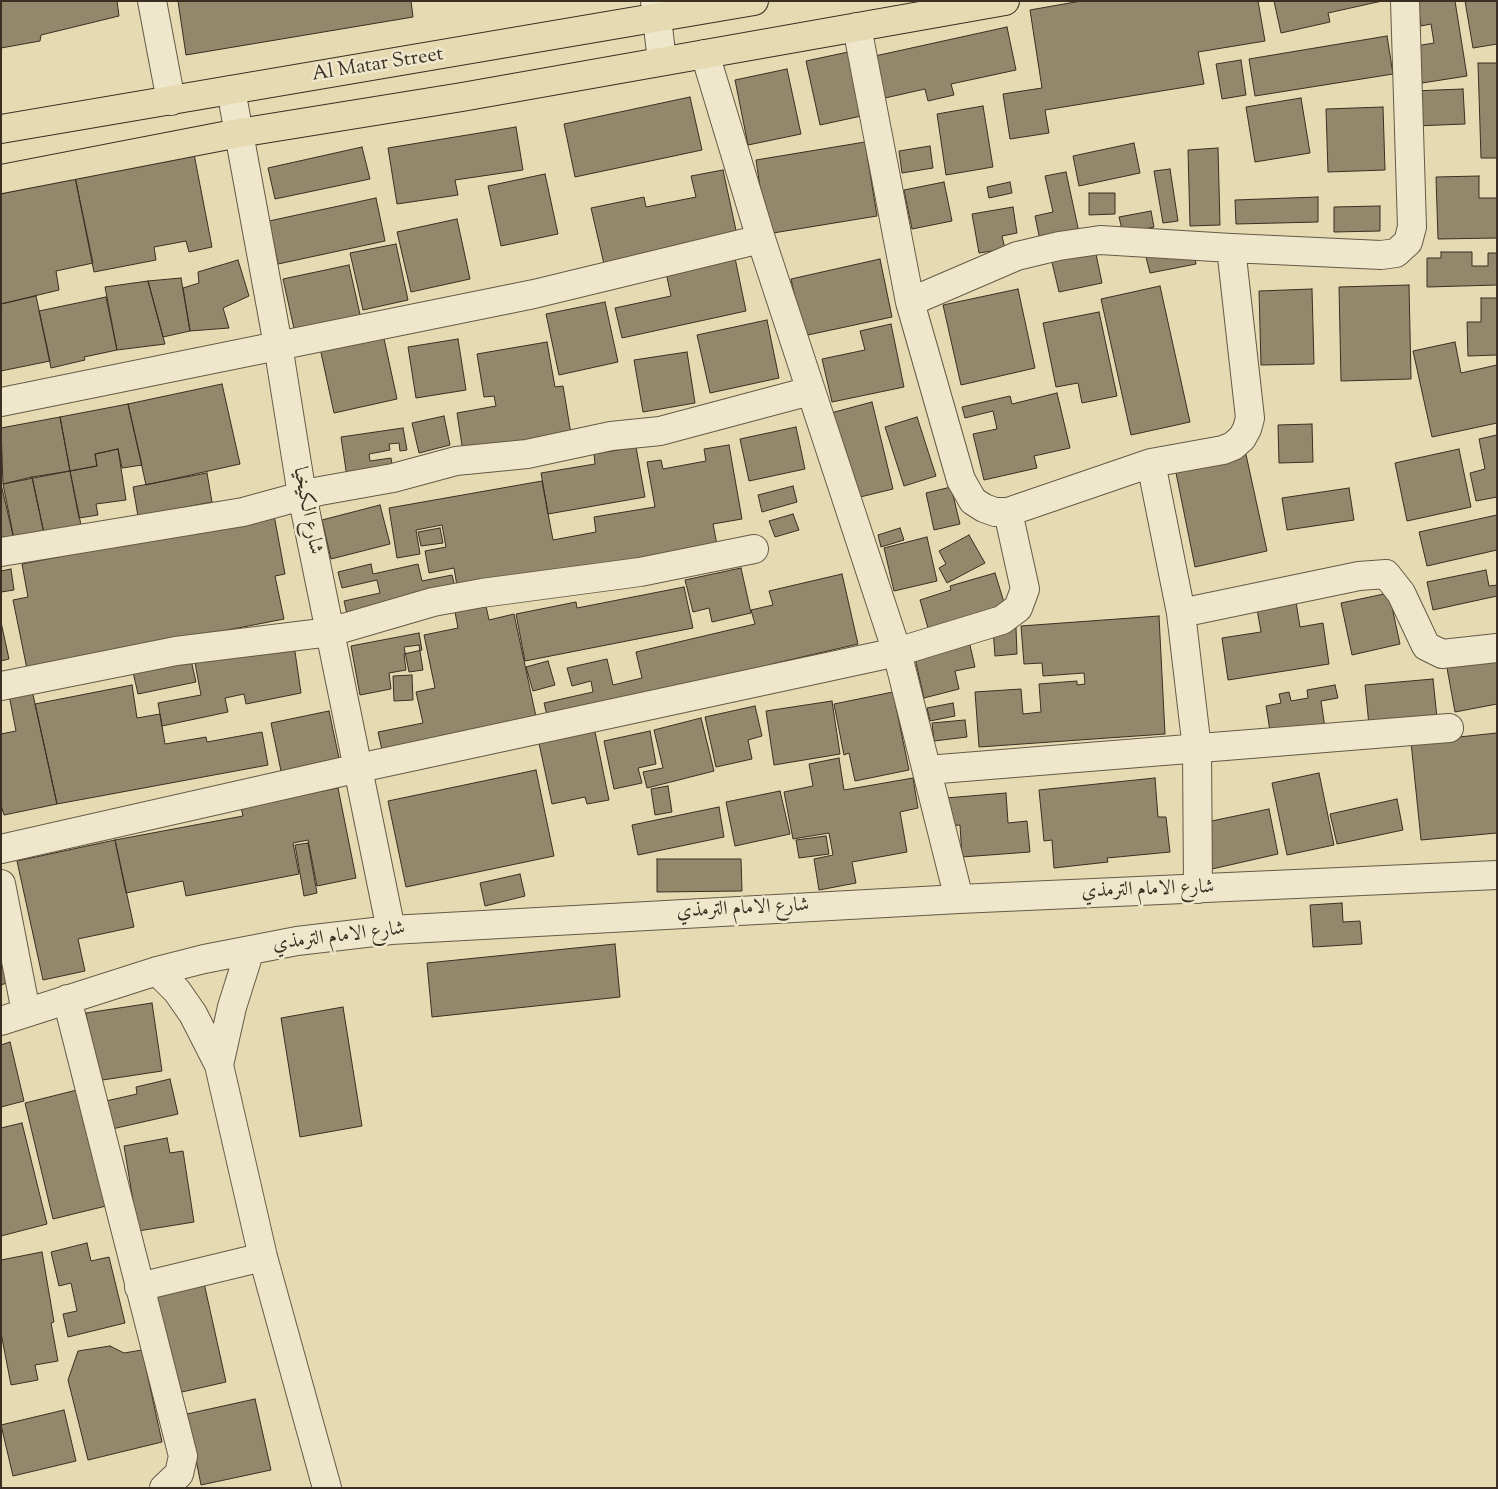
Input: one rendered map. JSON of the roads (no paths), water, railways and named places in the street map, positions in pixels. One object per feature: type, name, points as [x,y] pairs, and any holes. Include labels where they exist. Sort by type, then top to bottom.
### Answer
[{"type":"main road","name":"Al Matar Street","points":[[1,129],[171,101],[656,10],[754,1]]},
{"type":"main road","points":[[1,178],[239,133],[1006,1]]},
{"type":"street","points":[[152,1],[171,101]]},
{"type":"street","points":[[910,302],[1017,256],[1059,246],[1100,240],[1389,255],[1396,253],[1408,242],[1412,226],[1406,1]]},
{"type":"street","points":[[656,10],[662,61]]},
{"type":"street","points":[[857,27],[910,302],[966,492],[973,501],[984,508],[995,512],[1008,512],[1151,463],[1223,450],[1233,446],[1247,429],[1250,418],[1231,248]]},
{"type":"street","points":[[705,54],[761,239],[897,652],[959,899]]},
{"type":"street","name":"شارع الكيخيا","points":[[231,90],[278,345],[302,495],[392,930]]},
{"type":"street","points":[[1,402],[534,294],[761,239]]},
{"type":"street","points":[[1,552],[244,512],[302,495],[393,478],[456,461],[527,454],[611,436],[660,431],[810,391]]},
{"type":"street","points":[[1151,463],[1181,613],[1197,748],[1198,889]]},
{"type":"street","points":[[1,849],[359,768],[897,652],[1002,620],[1018,608],[1025,589],[1008,512]]},
{"type":"street","points":[[1,686],[176,651],[330,632],[434,602],[482,593],[640,572],[754,549]]},
{"type":"street","points":[[1181,613],[1359,576],[1386,574],[1401,594],[1426,646],[1442,654],[1497,648]]},
{"type":"street","points":[[927,770],[1449,728]]},
{"type":"street","name":"شارع الامام الترمذي","points":[[14,1016],[157,971],[297,941],[392,930],[959,899],[1497,875]]},
{"type":"street","points":[[1,884],[14,1016]]},
{"type":"street","points":[[218,1064],[232,1007],[250,950]]},
{"type":"street","points":[[157,971],[176,991],[193,1014],[218,1064],[264,1257],[326,1488]]},
{"type":"street","points":[[67,999],[183,1456],[179,1474],[164,1488]]},
{"type":"street","points":[[139,1287],[264,1257]]}]
